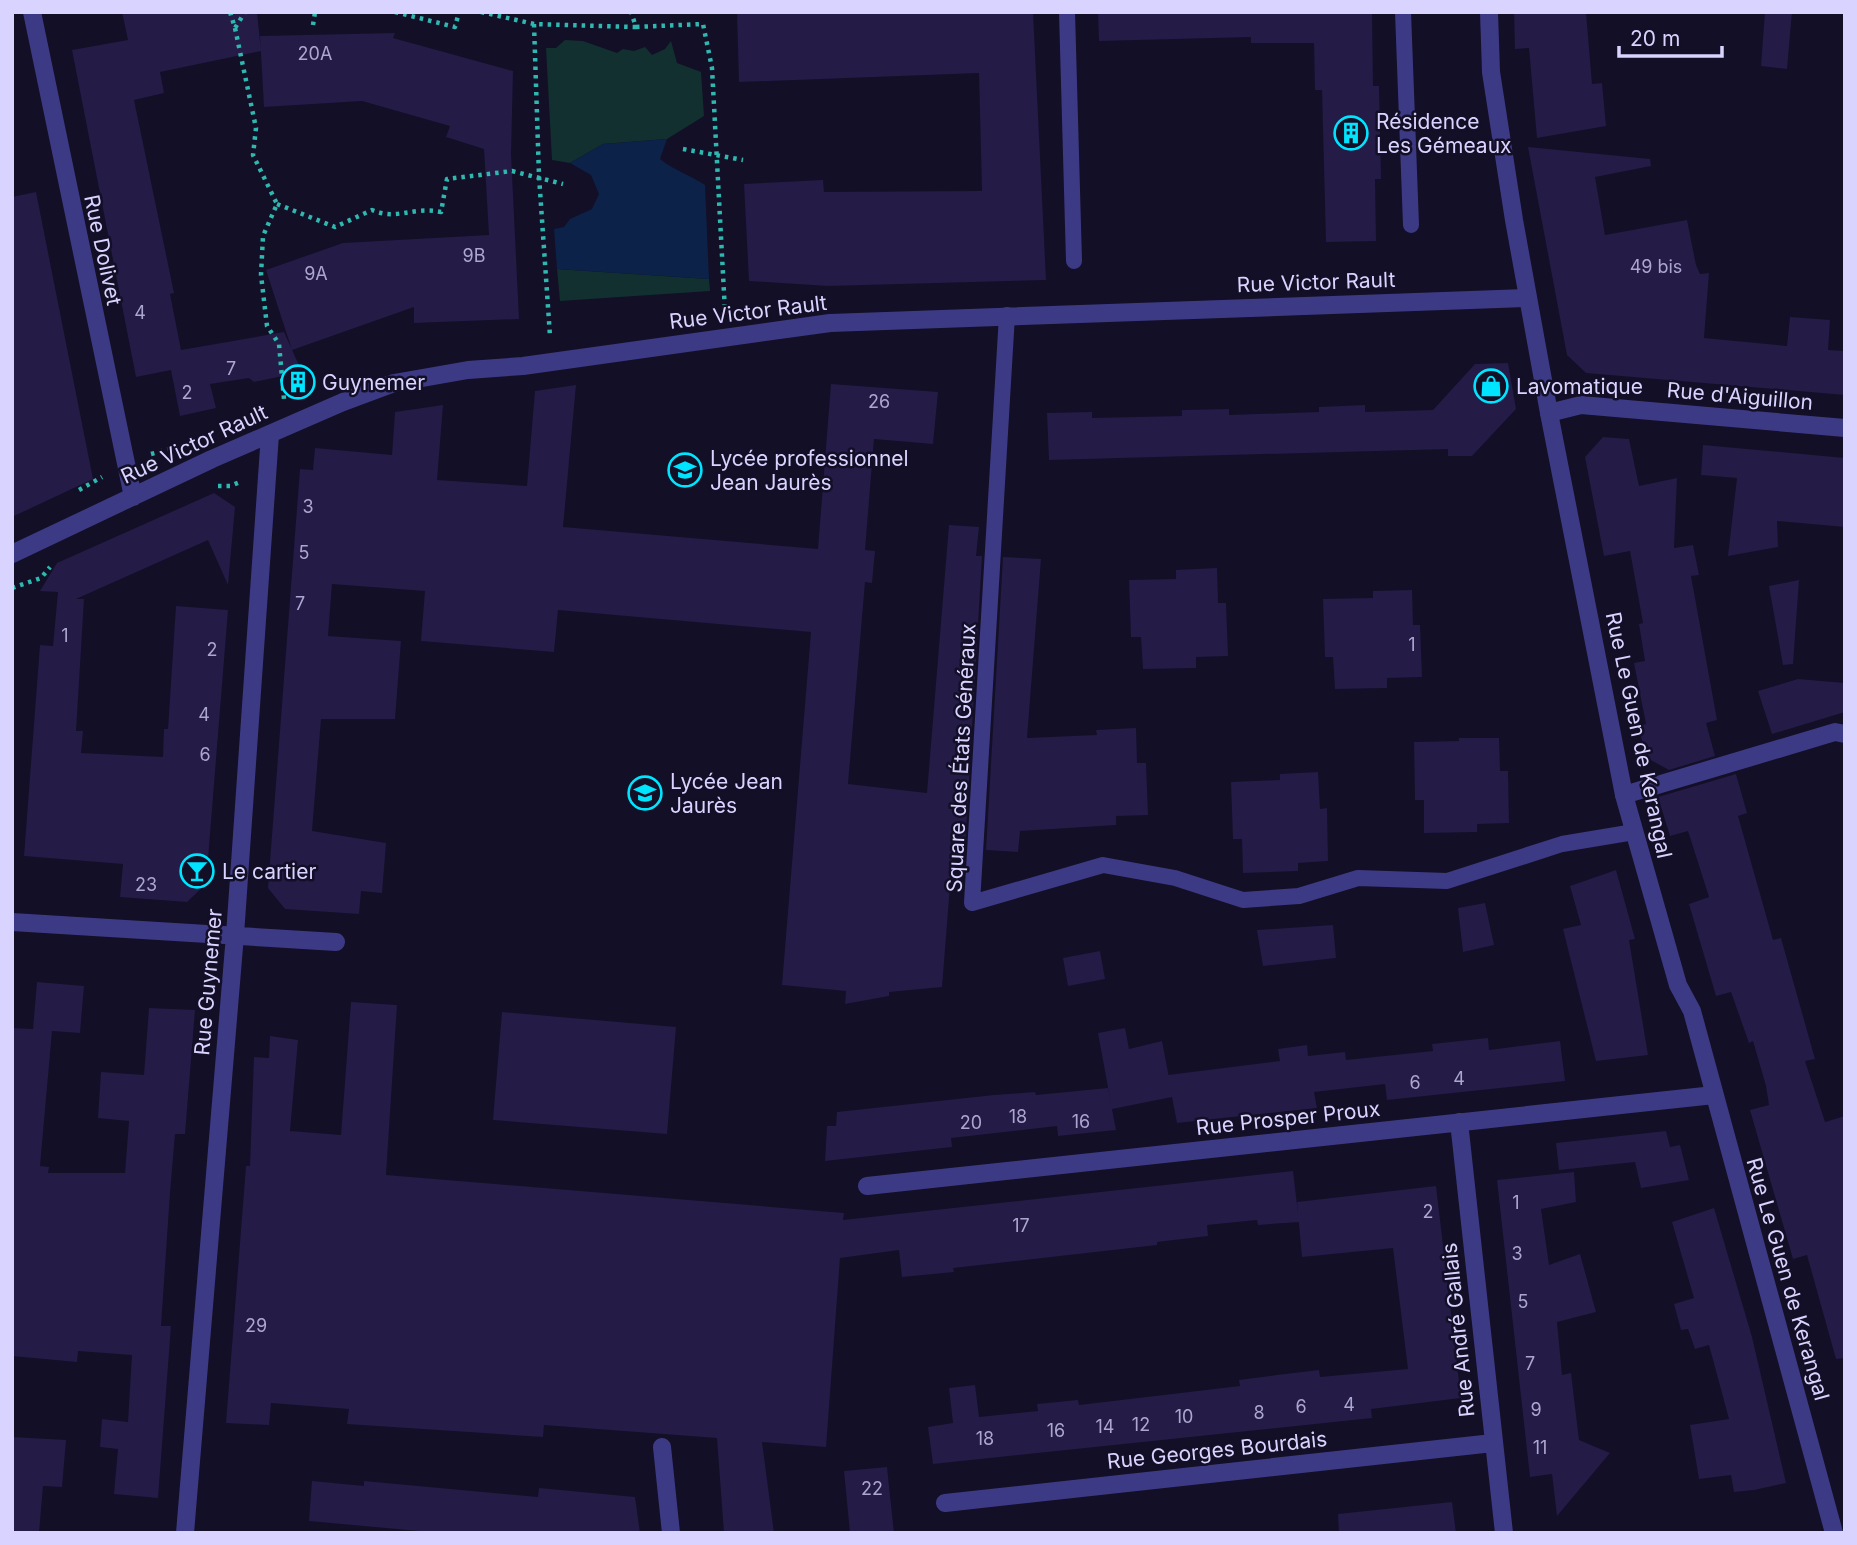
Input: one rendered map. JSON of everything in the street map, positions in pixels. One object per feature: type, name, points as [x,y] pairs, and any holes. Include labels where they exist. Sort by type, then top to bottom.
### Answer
[{"type":"street","name":"Rue Dolivet","points":[[32,12],[134,497]]},
{"type":"street","name":"Rue Le Guen de Kerangal","points":[[1489,12],[1491,72],[1528,298],[1624,795],[1678,985],[1692,1011],[1837,1527]]},
{"type":"street","name":"Rue Victor Rault","points":[[12,554],[270,434],[394,383],[468,370],[552,362],[830,323],[1528,298]]},
{"type":"street","name":"Rue d'Aiguillon","points":[[1549,413],[1581,405],[1845,428]]},
{"type":"street","name":"Rue Guynemer","points":[[185,1533],[235,935],[270,434]]},
{"type":"street","points":[[1624,795],[1835,732],[1845,734]]},
{"type":"street","points":[[12,922],[336,942]]},
{"type":"street","name":"Rue Prosper Proux","points":[[867,1186],[1714,1095]]},
{"type":"street","name":"Rue André Gallais","points":[[1459,1122],[1504,1533]]},
{"type":"street","name":"Rue Georges Bourdais","points":[[945,1503],[1493,1443]]},
{"type":"street","points":[[662,1447],[671,1533]]},
{"type":"lane","points":[[1067,12],[1074,261]]},
{"type":"lane","points":[[1403,12],[1411,225]]},
{"type":"lane","name":"Square des États Généraux","points":[[1007,315],[972,903],[1103,865],[1175,878],[1243,900],[1299,896],[1358,878],[1447,881],[1562,844],[1634,832]]},
{"type":"path","points":[[230,12],[256,128],[253,155],[277,204],[335,226],[372,210],[387,216],[421,208],[441,212],[447,179],[512,171],[563,184]]},
{"type":"path","points":[[235,28],[245,12]]},
{"type":"path","points":[[313,25],[315,12]]},
{"type":"path","points":[[395,12],[454,27],[459,12]]},
{"type":"path","points":[[481,12],[534,24],[636,27],[704,24],[712,68],[726,337]]},
{"type":"path","points":[[631,12],[636,27]]},
{"type":"path","points":[[534,24],[539,176],[552,362]]},
{"type":"path","points":[[683,149],[743,160]]},
{"type":"path","points":[[277,204],[262,236],[261,275],[267,326],[279,344],[284,400]]},
{"type":"green space","points":[[565,40],[583,41],[617,53],[623,49],[634,51],[645,47],[652,55],[665,49],[671,41],[677,63],[701,72],[704,116],[667,139],[603,144],[570,163],[552,160],[546,48],[556,48]]},
{"type":"green space","points":[[557,269],[709,279],[710,291],[560,301]]},
{"type":"water","points":[[667,139],[660,159],[705,185],[709,279],[557,269],[554,229],[564,227],[570,219],[592,209],[599,194],[591,175],[570,163],[603,144]]},
{"type":"building","points":[[122,12],[257,12],[261,51],[160,72],[164,93],[134,100],[174,293],[170,294],[181,350],[284,332],[302,372],[254,382],[249,378],[210,384],[216,408],[180,416],[171,370],[136,377],[72,50],[128,40]]},
{"type":"building","points":[[737,12],[1033,12],[1046,280],[828,286],[749,281],[744,184],[823,180],[824,192],[982,191],[979,73],[739,82]]},
{"type":"building","name":"Résidence Les Gémeaux","points":[[1098,12],[1372,12],[1373,86],[1379,86],[1381,179],[1375,179],[1376,241],[1326,242],[1322,90],[1315,90],[1314,43],[1251,43],[1251,37],[1099,41]]},
{"type":"building","points":[[1514,12],[1586,12],[1592,84],[1602,83],[1606,126],[1537,138],[1529,48],[1515,49]]},
{"type":"building","points":[[1765,12],[1792,12],[1787,69],[1761,66]]},
{"type":"building","points":[[395,33],[393,38],[513,71],[511,154],[519,319],[414,323],[414,307],[292,350],[266,270],[343,243],[489,235],[484,149],[446,137],[450,126],[362,101],[264,107],[260,36]]},
{"type":"building","points":[[1528,147],[1650,159],[1651,166],[1595,177],[1605,235],[1687,220],[1696,265],[1700,274],[1709,273],[1704,338],[1787,346],[1790,317],[1830,320],[1828,350],[1845,351],[1845,395],[1586,373],[1567,355]]},
{"type":"building","points":[[36,192],[93,479],[12,517],[12,197]]},
{"type":"building","points":[[1508,363],[1516,409],[1472,456],[1448,456],[1448,449],[1049,460],[1047,413],[1092,412],[1092,418],[1182,416],[1182,410],[1229,409],[1229,415],[1319,412],[1319,407],[1365,405],[1365,412],[1433,410],[1475,364]]},
{"type":"building","points":[[831,384],[938,392],[933,444],[874,439],[865,550],[875,551],[872,583],[865,582],[848,784],[927,793],[949,525],[979,527],[976,556],[982,556],[965,849],[953,848],[942,987],[889,992],[889,996],[845,1004],[846,991],[782,985],[811,632],[558,610],[554,652],[421,641],[425,591],[332,584],[328,636],[401,641],[395,719],[321,719],[312,831],[386,843],[382,893],[361,891],[359,914],[285,909],[268,888],[300,469],[313,470],[315,448],[392,455],[395,412],[443,405],[437,480],[527,486],[535,391],[576,385],[563,527],[818,549]]},
{"type":"building","points":[[1603,437],[1629,439],[1639,486],[1677,478],[1674,548],[1693,545],[1699,575],[1691,576],[1717,720],[1706,723],[1715,756],[1669,770],[1647,758],[1638,726],[1646,724],[1634,663],[1645,661],[1639,624],[1643,623],[1630,551],[1604,556],[1585,457]]},
{"type":"building","points":[[1703,445],[1845,458],[1845,527],[1777,521],[1778,547],[1728,556],[1737,478],[1701,475]]},
{"type":"building","points":[[214,493],[235,507],[228,585],[208,540],[76,599],[84,599],[76,731],[83,731],[81,753],[163,757],[164,729],[168,729],[176,606],[228,610],[206,884],[187,902],[120,897],[123,864],[24,856],[40,645],[53,646],[58,592],[40,591],[57,563]]},
{"type":"building","points":[[1003,557],[1041,559],[1027,738],[1097,735],[1096,730],[1136,728],[1137,763],[1146,763],[1148,815],[1116,816],[1116,825],[1020,831],[1018,852],[986,850]]},
{"type":"building","points":[[1217,568],[1218,603],[1226,603],[1228,656],[1196,657],[1196,668],[1143,669],[1141,637],[1131,637],[1129,580],[1176,579],[1176,570]]},
{"type":"building","points":[[1799,580],[1793,664],[1783,665],[1769,586]]},
{"type":"building","points":[[1412,590],[1413,625],[1420,625],[1422,677],[1387,678],[1387,688],[1335,689],[1333,657],[1325,657],[1323,599],[1373,598],[1373,591]]},
{"type":"building","points":[[1798,679],[1845,683],[1845,712],[1772,734],[1758,691]]},
{"type":"building","points":[[1459,738],[1499,738],[1500,771],[1508,771],[1509,823],[1477,824],[1477,832],[1424,833],[1424,800],[1415,800],[1414,742],[1459,741]]},
{"type":"building","points":[[1318,772],[1320,809],[1327,808],[1328,861],[1298,863],[1298,871],[1243,873],[1242,839],[1233,839],[1231,782],[1280,780],[1280,774]]},
{"type":"building","points":[[1736,774],[1747,813],[1738,816],[1773,940],[1781,938],[1815,1059],[1805,1061],[1825,1122],[1845,1116],[1845,1358],[1836,1359],[1807,1255],[1793,1259],[1750,1110],[1769,1105],[1753,1041],[1749,1043],[1731,992],[1716,996],[1689,904],[1709,897],[1688,831],[1670,836],[1658,797]]},
{"type":"building","points":[[1616,870],[1635,939],[1629,940],[1648,1055],[1596,1061],[1563,929],[1581,925],[1570,886]]},
{"type":"building","points":[[1485,903],[1494,945],[1463,952],[1458,908]]},
{"type":"building","points":[[1333,925],[1336,958],[1263,966],[1257,930]]},
{"type":"building","points":[[1100,951],[1105,979],[1068,986],[1063,958]]},
{"type":"building","points":[[37,982],[84,986],[80,1033],[52,1031],[40,1166],[49,1167],[48,1173],[125,1173],[129,1121],[98,1118],[101,1072],[144,1075],[149,1008],[195,1010],[185,1134],[175,1134],[170,1193],[161,1326],[171,1326],[158,1498],[114,1494],[118,1449],[100,1447],[102,1419],[128,1422],[132,1355],[78,1351],[77,1362],[12,1356],[12,1028],[33,1029]]},
{"type":"building","points":[[351,1002],[397,1005],[386,1175],[844,1213],[843,1220],[1293,1171],[1299,1222],[1258,1225],[1257,1220],[1207,1225],[1208,1236],[1157,1242],[1157,1245],[953,1268],[954,1272],[902,1277],[899,1250],[840,1258],[826,1447],[762,1442],[774,1533],[724,1533],[717,1438],[544,1425],[543,1437],[347,1424],[349,1409],[271,1403],[269,1425],[226,1423],[246,1166],[250,1166],[254,1057],[269,1058],[270,1036],[298,1040],[290,1131],[341,1135]]},
{"type":"building","points":[[502,1012],[676,1027],[667,1134],[493,1120]]},
{"type":"building","points":[[1125,1028],[1129,1049],[1162,1041],[1168,1075],[1280,1061],[1278,1049],[1307,1045],[1308,1056],[1345,1052],[1346,1060],[1433,1051],[1432,1044],[1488,1038],[1489,1050],[1560,1041],[1565,1081],[1387,1100],[1385,1084],[1314,1092],[1317,1108],[1177,1123],[1172,1097],[1112,1109],[1098,1033]]},
{"type":"building","points":[[1108,1088],[1116,1130],[1058,1136],[1057,1126],[951,1138],[952,1147],[825,1161],[827,1126],[836,1126],[837,1112],[994,1095],[1035,1092],[1036,1095]]},
{"type":"building","points":[[1666,1131],[1670,1147],[1680,1145],[1689,1180],[1641,1188],[1635,1162],[1559,1170],[1556,1143]]},
{"type":"building","points":[[1574,1172],[1576,1202],[1541,1209],[1549,1265],[1580,1254],[1596,1312],[1557,1322],[1562,1375],[1571,1373],[1579,1440],[1610,1453],[1557,1516],[1552,1474],[1530,1477],[1497,1180]]},
{"type":"building","points":[[1436,1186],[1461,1398],[1371,1409],[1372,1418],[933,1464],[928,1427],[953,1423],[949,1388],[975,1385],[979,1417],[1038,1411],[1037,1404],[1078,1400],[1079,1405],[1240,1386],[1239,1380],[1319,1370],[1320,1377],[1408,1369],[1393,1248],[1302,1257],[1297,1202]]},
{"type":"building","points":[[1714,1208],[1752,1337],[1786,1483],[1754,1490],[1734,1492],[1731,1475],[1699,1479],[1690,1425],[1729,1419],[1709,1345],[1695,1349],[1688,1329],[1681,1330],[1674,1304],[1694,1298],[1672,1222]]},
{"type":"building","points":[[12,1437],[66,1440],[62,1487],[43,1486],[39,1533],[12,1533]]},
{"type":"building","points":[[887,1467],[894,1533],[850,1533],[844,1471]]},
{"type":"building","points":[[312,1481],[364,1486],[364,1481],[538,1497],[539,1488],[635,1497],[640,1533],[441,1533],[309,1521]]},
{"type":"building","points":[[1452,1502],[1456,1533],[1339,1533],[1338,1514]]},
{"type":"place","name":"Résidence Les Gémeaux","points":[[1351,133]]},
{"type":"place","name":"Guynemer","points":[[298,382]]},
{"type":"place","name":"Lavomatique","points":[[1491,386]]},
{"type":"place","name":"Lycée professionnel Jean Jaurès","points":[[685,470]]},
{"type":"place","name":"Lycée Jean Jaurès","points":[[645,793]]},
{"type":"place","name":"Le cartier","points":[[197,871]]}]
